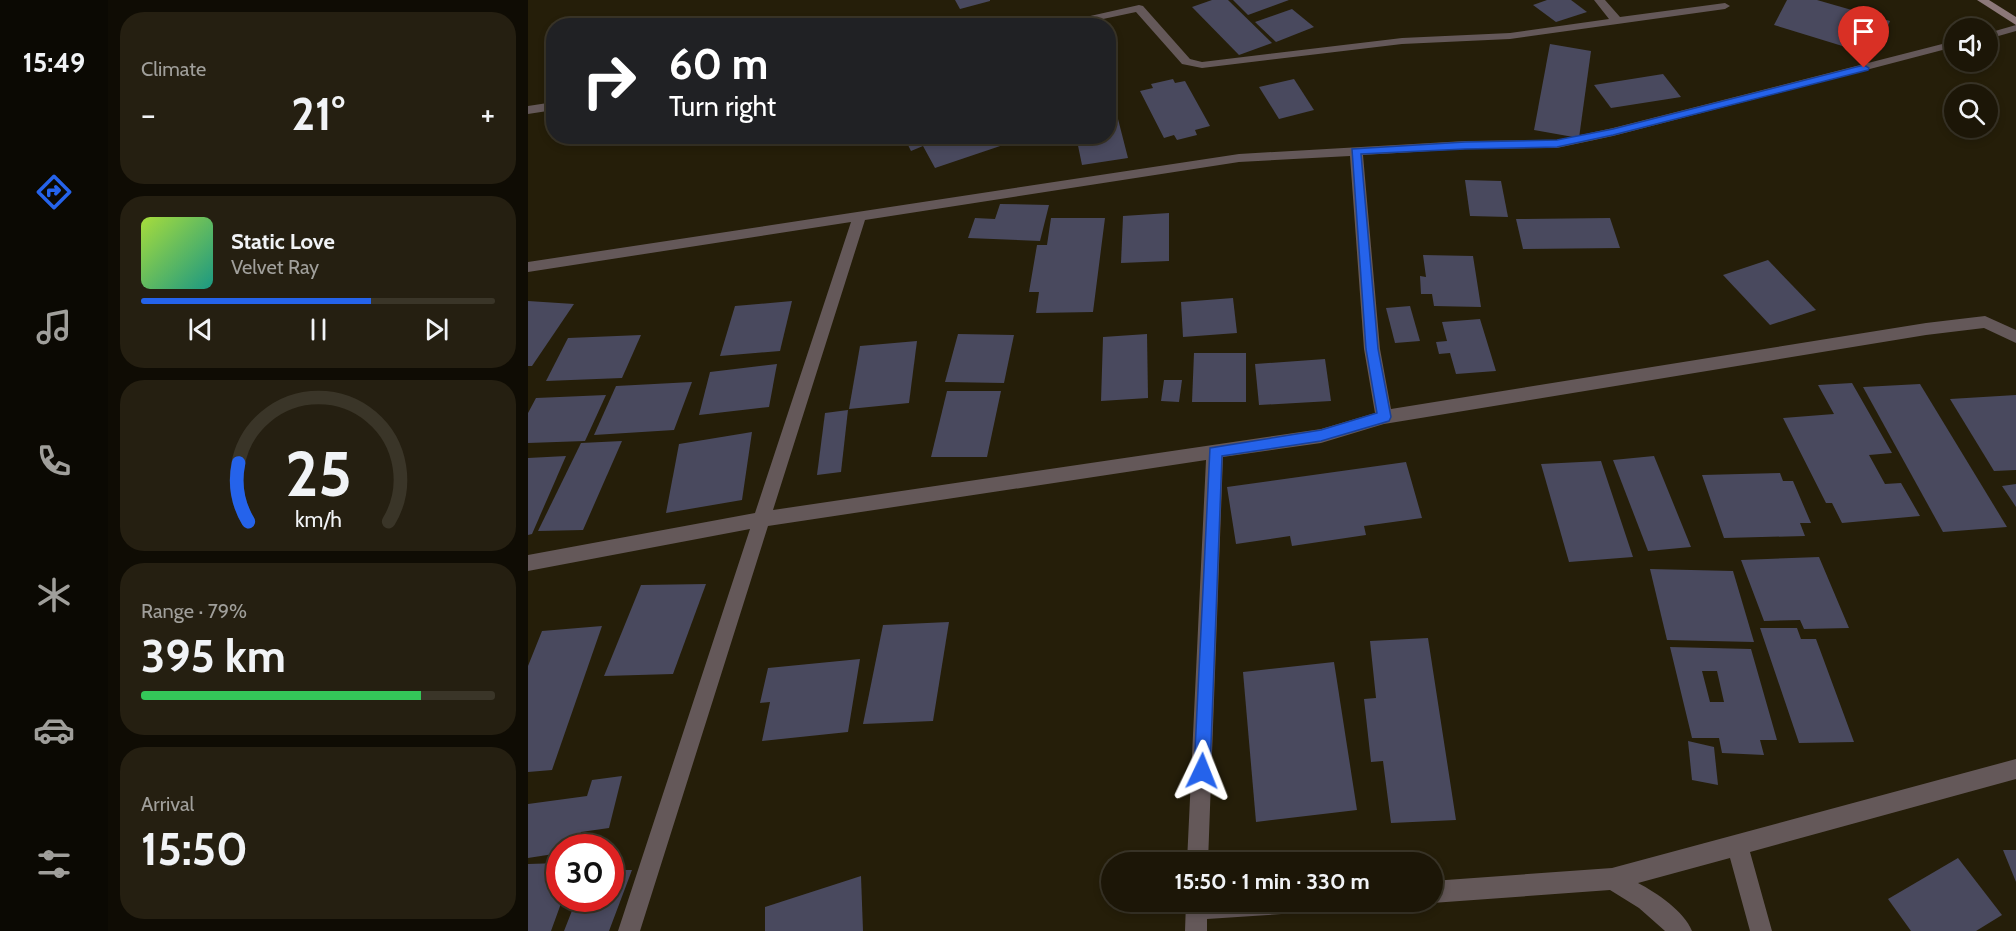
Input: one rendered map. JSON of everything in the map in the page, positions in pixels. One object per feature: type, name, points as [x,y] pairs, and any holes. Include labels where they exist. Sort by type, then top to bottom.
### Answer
[{"type":"main road","points":[[1982,0],[2016,22]]},
{"type":"street","points":[[1599,0],[1616,20]]},
{"type":"street","points":[[1083,18],[1140,4],[1186,62],[1202,65],[1402,41],[1510,36],[1725,6]]},
{"type":"street","points":[[1998,33],[2016,28]]},
{"type":"street","points":[[528,267],[1239,158],[1465,145],[1557,144],[1625,129],[1944,47]]},
{"type":"street","points":[[528,110],[546,107]]},
{"type":"street","points":[[1356,151],[1372,349],[1384,417]]},
{"type":"street","points":[[629,931],[860,215]]},
{"type":"street","points":[[528,563],[762,519],[1321,436],[1384,417],[1926,329],[1985,322],[2016,337]]},
{"type":"street","points":[[1198,852],[1215,452]]},
{"type":"street","points":[[1443,891],[1612,879],[2016,769]]},
{"type":"street","points":[[1737,845],[1761,931]]},
{"type":"street","points":[[1612,879],[1647,900],[1681,931]]},
{"type":"street","points":[[1196,931],[1197,912]]},
{"type":"building","points":[[955,0],[990,0],[990,1],[960,9]]},
{"type":"building","points":[[1212,0],[1228,0],[1272,43],[1239,55],[1192,7]]},
{"type":"building","points":[[1233,0],[1289,0],[1248,15]]},
{"type":"building","points":[[1547,0],[1571,0],[1587,12],[1556,22],[1533,5]]},
{"type":"building","points":[[1787,0],[1817,0],[1890,21],[1875,56],[1774,25]]},
{"type":"building","points":[[1292,9],[1314,27],[1276,42],[1255,22]]},
{"type":"building","points":[[1550,44],[1591,51],[1579,138],[1534,130]]},
{"type":"building","points":[[1663,74],[1681,97],[1611,108],[1594,85]]},
{"type":"building","points":[[1173,79],[1175,83],[1185,81],[1210,126],[1195,130],[1197,135],[1177,140],[1174,135],[1164,138],[1140,91],[1153,88],[1151,84]]},
{"type":"building","points":[[1294,79],[1314,110],[1279,119],[1259,87]]},
{"type":"building","points":[[1116,119],[1118,119],[1128,158],[1082,165],[1078,144],[1116,144]]},
{"type":"building","points":[[908,144],[1006,144],[935,168],[923,146],[911,151]]},
{"type":"building","points":[[1465,180],[1501,181],[1508,217],[1470,216]]},
{"type":"building","points":[[1000,204],[1049,205],[1040,241],[968,238],[975,218],[995,219]]},
{"type":"building","points":[[1169,213],[1169,261],[1121,263],[1123,216]]},
{"type":"building","points":[[1051,218],[1105,218],[1093,312],[1036,313],[1039,292],[1029,292],[1037,245],[1047,245]]},
{"type":"building","points":[[1610,218],[1620,248],[1523,249],[1516,219]]},
{"type":"building","points":[[1423,255],[1473,256],[1481,307],[1434,306],[1432,294],[1421,294],[1420,276],[1426,277]]},
{"type":"building","points":[[1768,260],[1816,310],[1770,325],[1723,275]]},
{"type":"building","points":[[1233,298],[1237,333],[1183,337],[1181,302]]},
{"type":"building","points":[[528,301],[574,304],[532,366],[528,366]]},
{"type":"building","points":[[792,301],[780,351],[720,356],[735,306]]},
{"type":"building","points":[[1410,306],[1420,341],[1395,343],[1386,308]]},
{"type":"building","points":[[1480,319],[1496,371],[1456,374],[1450,353],[1439,354],[1436,342],[1447,341],[1442,322]]},
{"type":"building","points":[[958,334],[1014,335],[1004,383],[945,382]]},
{"type":"building","points":[[1147,334],[1148,398],[1101,401],[1103,337]]},
{"type":"building","points":[[641,335],[622,378],[546,381],[568,338]]},
{"type":"building","points":[[917,341],[909,403],[849,409],[860,346]]},
{"type":"building","points":[[1194,353],[1246,353],[1246,402],[1192,402]]},
{"type":"building","points":[[1325,359],[1331,401],[1259,405],[1255,364]]},
{"type":"building","points":[[777,364],[769,407],[699,415],[710,372]]},
{"type":"building","points":[[1164,380],[1182,380],[1179,402],[1161,401]]},
{"type":"building","points":[[692,382],[674,430],[594,435],[616,386]]},
{"type":"building","points":[[1852,383],[1892,453],[1869,455],[1885,484],[1901,483],[1920,516],[1842,523],[1832,503],[1826,503],[1783,418],[1834,414],[1818,385]]},
{"type":"building","points":[[1920,384],[2007,527],[1943,532],[1863,387]]},
{"type":"building","points":[[947,391],[1001,391],[987,457],[931,457]]},
{"type":"building","points":[[606,395],[585,441],[528,443],[528,413],[536,398]]},
{"type":"building","points":[[2016,395],[2016,470],[1994,471],[1950,399]]},
{"type":"building","points":[[848,410],[841,472],[817,475],[825,413]]},
{"type":"building","points":[[752,432],[742,500],[666,513],[679,444]]},
{"type":"building","points":[[622,441],[583,530],[538,531],[581,443]]},
{"type":"building","points":[[566,456],[532,534],[528,535],[528,458]]},
{"type":"building","points":[[1654,456],[1691,547],[1648,551],[1613,460]]},
{"type":"building","points":[[1601,461],[1633,557],[1569,562],[1541,464]]},
{"type":"building","points":[[1406,462],[1422,518],[1364,526],[1366,535],[1292,546],[1290,536],[1236,544],[1227,487]]},
{"type":"building","points":[[1780,473],[1783,481],[1793,481],[1811,523],[1800,523],[1805,536],[1724,538],[1702,475]]},
{"type":"building","points":[[2016,484],[2016,507],[2002,486]]},
{"type":"building","points":[[1819,557],[1849,628],[1804,629],[1800,620],[1764,621],[1741,560]]},
{"type":"building","points":[[1650,569],[1733,571],[1754,642],[1667,640]]},
{"type":"building","points":[[706,584],[673,674],[604,676],[641,585]]},
{"type":"building","points":[[949,622],[933,721],[863,724],[883,625]]},
{"type":"building","points":[[602,626],[552,770],[528,772],[528,666],[542,631]]},
{"type":"building","points":[[1760,628],[1797,628],[1801,639],[1816,639],[1854,742],[1799,743]]},
{"type":"building","points":[[1428,638],[1456,820],[1391,823],[1383,761],[1371,762],[1364,699],[1376,698],[1370,641]]},
{"type":"building","points":[[1670,647],[1751,649],[1777,740],[1760,740],[1764,755],[1722,753],[1719,738],[1692,738]],"holes":[[[1702,671],[1717,671],[1724,702],[1710,702]]]},
{"type":"building","points":[[860,659],[848,732],[762,741],[770,702],[760,703],[768,668]]},
{"type":"building","points":[[1334,662],[1357,810],[1256,822],[1243,672]]},
{"type":"building","points":[[1688,741],[1714,747],[1718,785],[1692,780]]},
{"type":"building","points":[[622,776],[609,828],[581,832],[580,834],[546,834],[546,855],[528,858],[528,804],[587,796],[592,780]]},
{"type":"building","points":[[2003,850],[2016,850],[2016,882]]},
{"type":"building","points":[[1958,858],[2002,915],[1976,931],[1911,931],[1888,899]]},
{"type":"building","points":[[546,863],[546,912],[558,912],[551,931],[528,931],[528,864]]},
{"type":"building","points":[[624,870],[632,870],[624,891]]},
{"type":"building","points":[[861,876],[863,931],[765,931],[765,907]]},
{"type":"building","points":[[571,912],[616,912],[609,931],[564,931]]},
{"type":"route","points":[[1202,771],[1215,452],[1321,436],[1384,417],[1372,349],[1356,151],[1465,145],[1557,144],[1613,132],[1864,68]]}]
